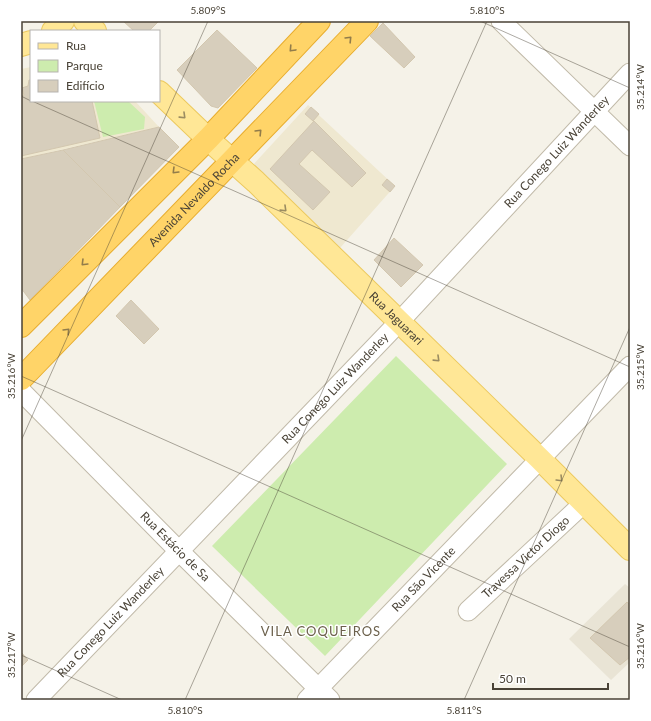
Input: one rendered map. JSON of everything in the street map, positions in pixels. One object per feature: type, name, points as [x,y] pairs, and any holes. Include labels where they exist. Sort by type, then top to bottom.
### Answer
[{"type":"highway","points":[[24,316],[208,139],[319,21]]},
{"type":"highway","name":"Avenida Nevaldo Rocha","points":[[21,379],[367,21]]},
{"type":"main road","points":[[55,30],[63,21]]},
{"type":"main road","points":[[85,21],[94,30]]},
{"type":"main road","name":"Rua Jaguarari","points":[[160,93],[256,182],[539,458],[630,549]]},
{"type":"street","points":[[501,21],[630,146]]},
{"type":"street","name":"Rua Conego Luiz Wanderley","points":[[36,700],[399,322],[630,73]]},
{"type":"street","points":[[21,375],[40,359]]},
{"type":"street","name":"Rua São Vicente","points":[[318,696],[539,458],[630,366]]},
{"type":"street","name":"Rua Estácio de Sa","points":[[21,391],[179,551],[318,696]]},
{"type":"street","name":"Travessa Victor Diogo","points":[[468,611],[584,503]]},
{"type":"shaded area","points":[[30,67],[30,102],[136,102],[159,127],[21,159],[21,69]]},
{"type":"shaded area","points":[[308,105],[395,186],[340,248],[252,166]]},
{"type":"shaded area","points":[[625,584],[630,588],[630,662],[611,680],[569,639]]},
{"type":"green space","points":[[94,102],[129,102],[145,117],[144,129],[103,137]]},
{"type":"green space","points":[[396,356],[507,464],[325,656],[212,546]]},
{"type":"building","points":[[123,21],[159,21],[150,30],[133,30]]},
{"type":"building","points":[[383,23],[415,57],[404,68],[370,36]]},
{"type":"building","points":[[217,30],[257,68],[218,108],[211,106],[177,70]]},
{"type":"building","points":[[30,80],[30,102],[92,102],[100,138],[21,156],[21,96],[24,95],[22,88],[28,86]]},
{"type":"building","points":[[311,107],[319,114],[313,121],[305,114]]},
{"type":"building","points":[[314,121],[366,173],[352,187],[312,150],[299,164],[330,192],[313,210],[270,169]]},
{"type":"building","points":[[159,127],[179,147],[120,207],[63,150]]},
{"type":"building","points":[[63,150],[120,207],[30,300],[21,288],[21,159]]},
{"type":"building","points":[[387,179],[395,186],[390,192],[382,185]]},
{"type":"building","points":[[394,238],[423,265],[401,287],[374,260]]},
{"type":"building","points":[[131,300],[159,329],[144,344],[116,316]]},
{"type":"building","points":[[627,602],[630,605],[630,657],[620,665],[590,638]]},
{"type":"building","points":[[21,652],[28,660],[21,667]]},
{"type":"district","name":"VILA COQUEIROS","points":[[321,631]]}]
